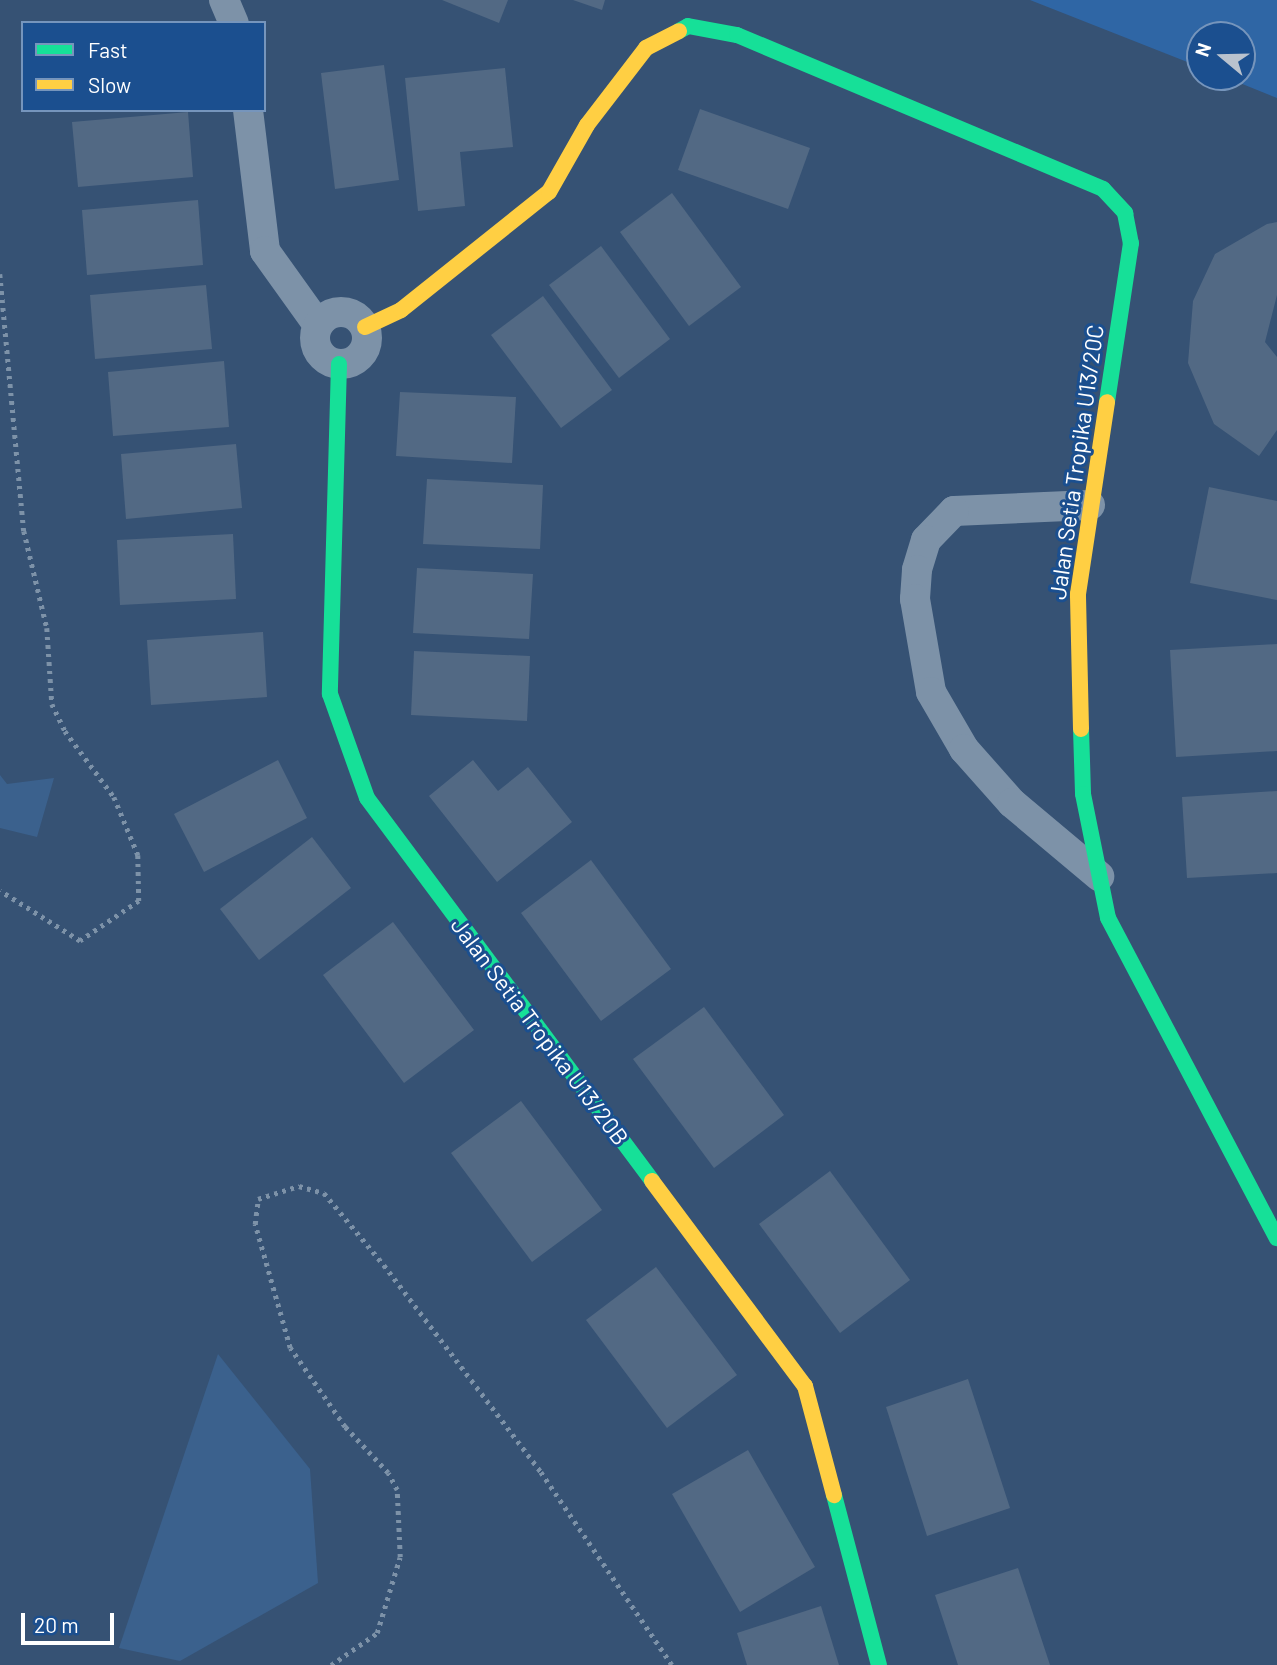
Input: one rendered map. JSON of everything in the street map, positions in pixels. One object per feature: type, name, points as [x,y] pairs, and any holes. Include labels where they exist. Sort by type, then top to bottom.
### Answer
[{"type":"street","points":[[224,0],[233,21]]},
{"type":"street","name":"Jalan Setia Tropika U13/20C","points":[[365,327],[401,310],[549,192],[587,125],[646,48],[688,26],[737,35],[1103,189],[1125,213],[1131,243],[1078,594],[1083,794],[1108,918],[1277,1238]]},
{"type":"street","points":[[248,112],[265,251],[318,325],[318,350],[339,364],[362,352],[365,327],[354,315],[338,312],[318,325]]},
{"type":"street","name":"Jalan Setia Tropika U13/20B","points":[[339,364],[330,694],[367,799],[805,1386],[879,1665]]},
{"type":"street","points":[[1090,505],[954,511],[926,540],[917,570],[915,598],[931,692],[964,749],[1012,803],[1099,876]]},
{"type":"path","points":[[0,274],[24,531],[47,628],[52,704],[65,731],[114,797],[138,855],[139,901],[80,941],[0,891]]},
{"type":"path","points":[[331,1665],[377,1633],[400,1557],[397,1490],[387,1473],[345,1427],[290,1348],[255,1224],[258,1199],[299,1186],[324,1193],[384,1265],[541,1472],[672,1665]]},
{"type":"shaded area","points":[[1030,0],[1277,0],[1277,98],[1256,90],[1256,21],[1186,21],[1186,61]]},
{"type":"shaded area","points":[[0,775],[7,784],[54,778],[37,837],[0,828]]},
{"type":"shaded area","points":[[218,1354],[310,1469],[318,1583],[180,1661],[119,1648]]},
{"type":"building","points":[[442,0],[508,0],[499,23]]},
{"type":"building","points":[[573,0],[605,0],[602,10]]},
{"type":"building","points":[[384,65],[399,180],[335,189],[321,73]]},
{"type":"building","points":[[505,68],[513,147],[460,152],[465,206],[418,211],[405,78]]},
{"type":"building","points":[[700,109],[810,148],[788,209],[678,170]]},
{"type":"building","points":[[188,112],[193,177],[78,187],[72,122]]},
{"type":"building","points":[[672,193],[741,287],[689,326],[620,232]]},
{"type":"building","points":[[198,200],[203,265],[87,275],[82,210]]},
{"type":"building","points":[[1277,222],[1277,295],[1265,342],[1277,357],[1277,430],[1259,456],[1214,424],[1188,363],[1193,301],[1215,254],[1267,224]]},
{"type":"building","points":[[601,246],[670,339],[619,378],[549,285]]},
{"type":"building","points":[[206,285],[212,349],[95,359],[90,295]]},
{"type":"building","points":[[543,296],[612,390],[561,428],[491,335]]},
{"type":"building","points":[[224,361],[229,427],[113,436],[108,372]]},
{"type":"building","points":[[400,392],[516,397],[512,463],[396,456]]},
{"type":"building","points":[[236,444],[242,508],[126,519],[121,454]]},
{"type":"building","points":[[427,479],[543,485],[540,549],[423,544]]},
{"type":"building","points":[[1209,487],[1277,501],[1277,600],[1190,583]]},
{"type":"building","points":[[233,534],[236,599],[120,605],[117,540]]},
{"type":"building","points":[[417,568],[533,574],[529,639],[413,633]]},
{"type":"building","points":[[263,632],[267,697],[151,705],[147,640]]},
{"type":"building","points":[[1277,644],[1277,751],[1176,757],[1170,650]]},
{"type":"building","points":[[414,651],[530,656],[527,721],[411,715]]},
{"type":"building","points":[[278,760],[307,818],[204,872],[174,814]]},
{"type":"building","points":[[473,760],[498,791],[528,767],[572,822],[497,882],[429,796]]},
{"type":"building","points":[[1277,791],[1277,873],[1187,878],[1182,797]]},
{"type":"building","points":[[312,837],[351,888],[259,960],[220,909]]},
{"type":"building","points":[[591,860],[671,969],[601,1021],[521,913]]},
{"type":"building","points":[[393,922],[474,1030],[404,1083],[323,975]]},
{"type":"building","points":[[704,1007],[784,1115],[714,1168],[633,1059]]},
{"type":"building","points":[[521,1101],[602,1210],[532,1262],[451,1153]]},
{"type":"building","points":[[830,1171],[910,1280],[840,1333],[759,1224]]},
{"type":"building","points":[[656,1267],[737,1375],[667,1428],[586,1320]]},
{"type":"building","points":[[968,1379],[1010,1508],[927,1536],[886,1407]]},
{"type":"building","points":[[748,1450],[815,1567],[740,1612],[672,1494]]},
{"type":"building","points":[[1018,1568],[1050,1665],[958,1665],[935,1595]]},
{"type":"building","points":[[821,1606],[839,1665],[747,1665],[737,1633]]},
{"type":"traffic: fast","points":[[679,31],[688,26],[737,35],[1103,189],[1125,213],[1131,243],[1107,402]]},
{"type":"traffic: fast","points":[[339,364],[330,694],[367,798],[652,1181]]},
{"type":"traffic: fast","points":[[1081,729],[1083,794],[1108,918],[1277,1238]]},
{"type":"traffic: fast","points":[[834,1495],[879,1665]]},
{"type":"traffic: slow","points":[[365,327],[401,310],[549,192],[587,125],[646,48],[679,31]]},
{"type":"traffic: slow","points":[[1081,729],[1078,594],[1107,402]]},
{"type":"traffic: slow","points":[[652,1181],[805,1386],[834,1495]]}]
